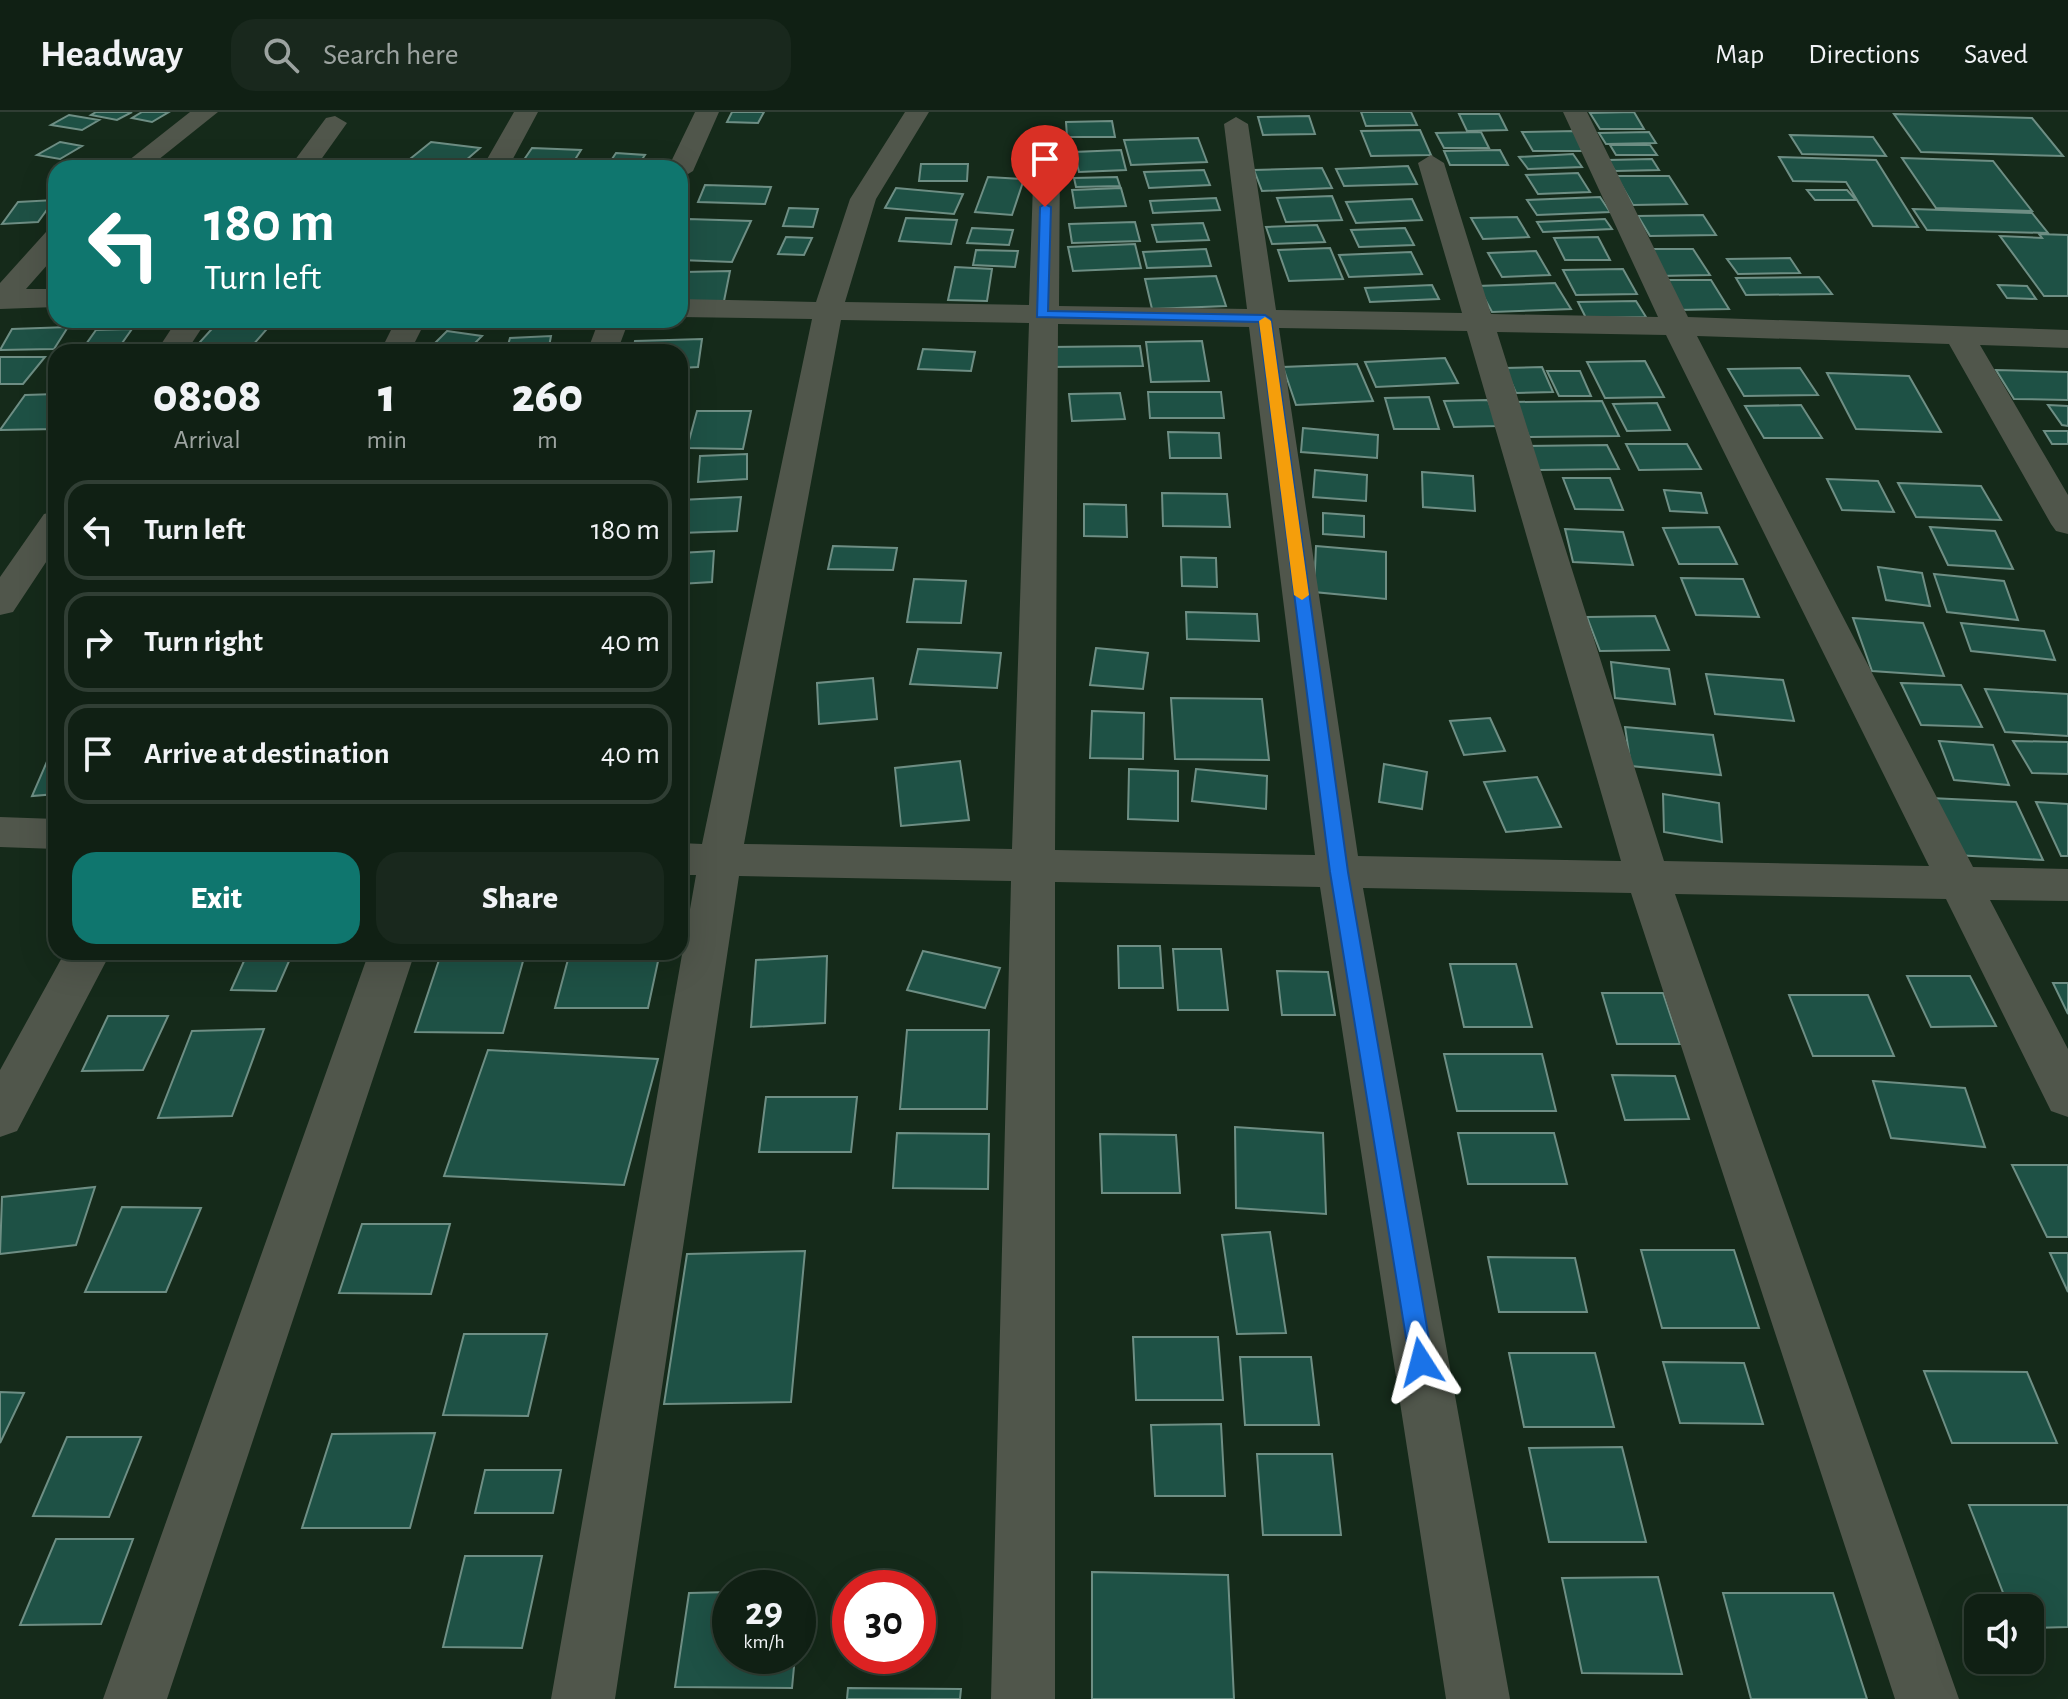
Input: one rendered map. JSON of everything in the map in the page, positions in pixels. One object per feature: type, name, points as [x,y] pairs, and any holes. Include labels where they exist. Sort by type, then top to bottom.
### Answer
[{"type":"street","points":[[143,160],[206,112]]},
{"type":"street","points":[[499,160],[526,112]]},
{"type":"street","points":[[685,160],[707,112]]},
{"type":"street","points":[[688,946],[700,860],[828,311],[863,199],[917,112]]},
{"type":"street","points":[[1575,112],[1677,326],[2068,1097]]},
{"type":"street","points":[[308,160],[335,123]]},
{"type":"street","points":[[1236,124],[1339,872],[1478,1699]]},
{"type":"street","points":[[1023,1699],[1033,866],[1047,153]]},
{"type":"street","points":[[1431,163],[1647,876],[1927,1699]]},
{"type":"street","points":[[1,298],[48,247]]},
{"type":"street","points":[[1,298],[48,298]]},
{"type":"street","points":[[688,308],[1677,326],[2068,339]]},
{"type":"street","points":[[1959,335],[2068,524]]},
{"type":"street","points":[[0,604],[48,533]]},
{"type":"street","points":[[0,832],[48,834]]},
{"type":"street","points":[[700,860],[2068,885]]},
{"type":"street","points":[[0,1116],[84,960]]},
{"type":"street","points":[[135,1699],[389,960]]},
{"type":"street","points":[[583,1699],[686,960]]},
{"type":"building","points":[[96,112],[132,112],[117,120],[91,115]]},
{"type":"building","points":[[142,112],[169,112],[152,122],[132,118]]},
{"type":"building","points":[[732,112],[764,112],[758,123],[727,122]]},
{"type":"building","points":[[1361,112],[1411,112],[1417,125],[1366,126]]},
{"type":"building","points":[[1634,112],[1644,129],[1600,129],[1590,113]]},
{"type":"building","points":[[1459,114],[1499,114],[1507,130],[1467,131]]},
{"type":"building","points":[[1894,114],[2032,118],[2063,156],[1921,152]]},
{"type":"building","points":[[69,115],[99,120],[82,130],[51,125]]},
{"type":"building","points":[[1309,116],[1315,134],[1263,135],[1258,117]]},
{"type":"building","points":[[1112,121],[1115,137],[1067,137],[1066,122]]},
{"type":"building","points":[[1420,130],[1431,155],[1371,156],[1361,131]]},
{"type":"building","points":[[1576,131],[1587,151],[1533,151],[1522,132]]},
{"type":"building","points":[[1481,132],[1489,148],[1444,148],[1436,133]]},
{"type":"building","points":[[1649,132],[1656,143],[1606,144],[1599,133]]},
{"type":"building","points":[[1790,135],[1873,137],[1886,156],[1802,154]]},
{"type":"building","points":[[1198,138],[1207,162],[1131,165],[1124,140]]},
{"type":"building","points":[[60,142],[82,146],[60,159],[37,155]]},
{"type":"building","points":[[431,142],[480,148],[466,160],[409,160]]},
{"type":"building","points":[[1610,145],[1650,145],[1657,155],[1616,155]]},
{"type":"building","points":[[532,148],[581,150],[575,160],[524,160]]},
{"type":"building","points":[[1121,150],[1126,170],[1079,172],[1074,152]]},
{"type":"building","points":[[1500,150],[1508,165],[1450,165],[1444,151]]},
{"type":"building","points":[[616,153],[645,155],[642,160],[611,160]]},
{"type":"building","points":[[1573,154],[1582,167],[1528,169],[1519,157]]},
{"type":"building","points":[[1779,157],[1876,160],[1918,227],[1873,226],[1846,182],[1793,181]]},
{"type":"building","points":[[1902,158],[1993,161],[2032,211],[1936,208]]},
{"type":"building","points":[[1652,159],[1659,170],[1615,171],[1608,160]]},
{"type":"building","points":[[921,164],[968,164],[967,181],[919,181]]},
{"type":"building","points":[[1408,166],[1417,184],[1344,186],[1336,169]]},
{"type":"building","points":[[1322,168],[1332,188],[1262,191],[1254,170]]},
{"type":"building","points":[[1204,170],[1210,185],[1149,188],[1144,172]]},
{"type":"building","points":[[1578,173],[1590,192],[1538,194],[1526,175]]},
{"type":"building","points":[[1616,176],[1669,176],[1687,204],[1633,205]]},
{"type":"building","points":[[988,177],[1024,179],[1012,215],[975,212]]},
{"type":"building","points":[[1117,177],[1120,186],[1076,187],[1074,178]]},
{"type":"building","points":[[705,185],[771,187],[765,204],[698,202]]},
{"type":"building","points":[[896,188],[963,194],[954,214],[885,208]]},
{"type":"building","points":[[1121,188],[1126,206],[1075,208],[1072,190]]},
{"type":"building","points":[[1807,190],[1847,190],[1856,200],[1815,200]]},
{"type":"building","points":[[1332,196],[1342,220],[1286,222],[1277,198]]},
{"type":"building","points":[[1600,197],[1610,212],[1537,215],[1527,200]]},
{"type":"building","points":[[1216,198],[1220,210],[1153,213],[1150,201]]},
{"type":"building","points":[[1412,199],[1422,220],[1356,223],[1346,202]]},
{"type":"building","points":[[48,200],[48,208],[38,222],[2,224],[18,202]]},
{"type":"building","points":[[789,208],[818,209],[813,227],[783,226]]},
{"type":"building","points":[[1913,209],[2032,213],[2048,233],[1927,230]]},
{"type":"building","points":[[1703,215],[1716,235],[1650,236],[1638,216]]},
{"type":"building","points":[[1517,217],[1529,237],[1483,239],[1471,218]]},
{"type":"building","points":[[906,218],[957,220],[951,244],[899,241]]},
{"type":"building","points":[[688,219],[751,221],[732,262],[688,260]]},
{"type":"building","points":[[1605,219],[1612,229],[1543,232],[1537,222]]},
{"type":"building","points":[[1135,222],[1140,241],[1072,243],[1069,224]]},
{"type":"building","points":[[1203,223],[1209,240],[1157,242],[1152,225]]},
{"type":"building","points":[[1317,225],[1325,242],[1272,244],[1266,227]]},
{"type":"building","points":[[972,228],[1013,230],[1009,245],[967,243]]},
{"type":"building","points":[[1405,228],[1414,245],[1359,247],[1351,230]]},
{"type":"building","points":[[2039,234],[2068,235],[2068,296],[2044,296],[2000,236],[2042,238]]},
{"type":"building","points":[[786,237],[812,238],[804,255],[778,254]]},
{"type":"building","points":[[1598,237],[1610,260],[1565,260],[1554,238]]},
{"type":"building","points":[[1135,244],[1141,268],[1073,271],[1068,247]]},
{"type":"building","points":[[1330,248],[1343,279],[1289,281],[1278,250]]},
{"type":"building","points":[[1206,249],[1211,266],[1147,268],[1143,252]]},
{"type":"building","points":[[1643,249],[1693,249],[1710,275],[1658,276]]},
{"type":"building","points":[[976,250],[1018,251],[1015,267],[973,265]]},
{"type":"building","points":[[1536,251],[1550,275],[1502,277],[1488,253]]},
{"type":"building","points":[[1411,252],[1422,274],[1349,277],[1339,255]]},
{"type":"building","points":[[1790,258],[1800,273],[1738,274],[1727,259]]},
{"type":"building","points":[[955,267],[992,269],[987,301],[948,300]]},
{"type":"building","points":[[1623,269],[1637,294],[1576,295],[1563,270]]},
{"type":"building","points":[[730,271],[724,301],[688,301],[688,272]]},
{"type":"building","points":[[1216,276],[1226,306],[1152,309],[1145,279]]},
{"type":"building","points":[[1819,277],[1832,294],[1746,295],[1736,278]]},
{"type":"building","points":[[1659,280],[1711,280],[1729,309],[1676,310]]},
{"type":"building","points":[[1555,283],[1571,309],[1492,312],[1478,286]]},
{"type":"building","points":[[1432,285],[1439,299],[1370,302],[1365,288]]},
{"type":"building","points":[[1998,285],[2027,286],[2036,299],[2007,298]]},
{"type":"building","points":[[1636,301],[1646,317],[1586,318],[1578,302]]},
{"type":"building","points":[[67,328],[57,344],[48,344],[48,349],[0,350],[12,329]]},
{"type":"building","points":[[213,328],[268,328],[254,344],[199,343]]},
{"type":"building","points":[[132,329],[121,344],[86,344],[96,330]]},
{"type":"building","points":[[447,331],[482,336],[474,344],[434,344]]},
{"type":"building","points":[[551,336],[550,344],[508,344],[510,338]]},
{"type":"building","points":[[702,339],[698,367],[688,368],[688,344],[634,344],[635,341]]},
{"type":"building","points":[[1202,341],[1209,381],[1151,382],[1146,342]]},
{"type":"building","points":[[1140,346],[1143,366],[1050,367],[1049,347]]},
{"type":"building","points":[[923,349],[975,352],[971,371],[918,369]]},
{"type":"building","points":[[0,357],[45,357],[23,384],[0,384]]},
{"type":"building","points":[[1445,358],[1458,383],[1376,387],[1365,362]]},
{"type":"building","points":[[1645,361],[1664,397],[1605,398],[1587,362]]},
{"type":"building","points":[[1357,364],[1373,401],[1296,405],[1283,367]]},
{"type":"building","points":[[1542,367],[1553,392],[1516,393],[1505,368]]},
{"type":"building","points":[[1800,368],[1818,395],[1744,396],[1728,369]]},
{"type":"building","points":[[1996,370],[2068,372],[2068,400],[2014,399]]},
{"type":"building","points":[[1547,371],[1580,371],[1591,396],[1559,396]]},
{"type":"building","points":[[1827,373],[1909,376],[1941,432],[1856,429]]},
{"type":"building","points":[[1148,392],[1221,392],[1224,418],[1150,418]]},
{"type":"building","points":[[1120,393],[1125,419],[1072,421],[1069,394]]},
{"type":"building","points":[[48,394],[48,429],[0,430],[25,395]]},
{"type":"building","points":[[1429,397],[1439,429],[1394,429],[1385,398]]},
{"type":"building","points":[[1488,400],[1498,426],[1454,427],[1444,401]]},
{"type":"building","points":[[1602,401],[1619,436],[1529,437],[1515,402]]},
{"type":"building","points":[[1657,403],[1670,430],[1627,431],[1613,404]]},
{"type":"building","points":[[1801,405],[1822,438],[1764,438],[1745,406]]},
{"type":"building","points":[[2048,405],[2068,406],[2068,426],[2062,425]]},
{"type":"building","points":[[697,411],[751,411],[743,449],[688,448]]},
{"type":"building","points":[[1303,428],[1378,435],[1377,458],[1301,452]]},
{"type":"building","points":[[2044,431],[2068,431],[2068,444],[2052,444]]},
{"type":"building","points":[[1168,432],[1219,433],[1221,458],[1170,458]]},
{"type":"building","points":[[1626,444],[1687,444],[1701,469],[1639,470]]},
{"type":"building","points":[[1607,445],[1619,469],[1537,470],[1527,446]]},
{"type":"building","points":[[747,454],[747,479],[698,482],[700,456]]},
{"type":"building","points":[[1315,470],[1367,475],[1366,501],[1313,497]]},
{"type":"building","points":[[1422,472],[1473,476],[1475,511],[1423,507]]},
{"type":"building","points":[[1563,478],[1610,478],[1623,510],[1575,509]]},
{"type":"building","points":[[1827,479],[1878,481],[1894,512],[1842,510]]},
{"type":"building","points":[[1898,483],[1981,486],[2001,520],[1916,517]]},
{"type":"building","points":[[1664,490],[1701,493],[1707,513],[1670,511]]},
{"type":"building","points":[[1162,493],[1227,494],[1230,527],[1163,526]]},
{"type":"building","points":[[741,497],[737,531],[688,533],[688,500]]},
{"type":"building","points":[[1084,504],[1126,505],[1127,537],[1084,536]]},
{"type":"building","points":[[1323,513],[1364,516],[1364,537],[1323,534]]},
{"type":"building","points":[[1719,527],[1737,564],[1679,564],[1663,528]]},
{"type":"building","points":[[1930,527],[1995,531],[2013,569],[1948,565]]},
{"type":"building","points":[[1565,529],[1623,532],[1633,565],[1573,562]]},
{"type":"building","points":[[833,546],[897,548],[893,570],[828,569]]},
{"type":"building","points":[[1316,546],[1386,552],[1386,599],[1314,592]]},
{"type":"building","points":[[714,551],[712,582],[688,584],[688,553]]},
{"type":"building","points":[[1181,557],[1216,558],[1217,587],[1182,586]]},
{"type":"building","points":[[1878,567],[1922,573],[1930,606],[1886,600]]},
{"type":"building","points":[[1934,574],[2004,581],[2018,620],[1947,612]]},
{"type":"building","points":[[1681,578],[1743,579],[1759,617],[1696,615]]},
{"type":"building","points":[[914,579],[966,581],[961,623],[907,622]]},
{"type":"building","points":[[1186,612],[1257,614],[1259,641],[1187,639]]},
{"type":"building","points":[[1655,616],[1669,650],[1600,651],[1587,617]]},
{"type":"building","points":[[1853,618],[1923,623],[1944,676],[1872,671]]},
{"type":"building","points":[[1961,623],[2044,631],[2055,660],[1971,651]]},
{"type":"building","points":[[1096,648],[1148,653],[1143,689],[1090,685]]},
{"type":"building","points":[[918,649],[1001,653],[997,688],[910,684]]},
{"type":"building","points":[[1611,662],[1669,669],[1675,704],[1615,698]]},
{"type":"building","points":[[1706,674],[1783,680],[1794,721],[1715,714]]},
{"type":"building","points":[[873,678],[877,719],[819,724],[817,683]]},
{"type":"building","points":[[1901,683],[1961,685],[1982,727],[1921,725]]},
{"type":"building","points":[[1985,689],[2068,694],[2068,736],[2005,732]]},
{"type":"building","points":[[1171,698],[1262,699],[1269,760],[1175,759]]},
{"type":"building","points":[[1092,711],[1144,713],[1143,759],[1090,758]]},
{"type":"building","points":[[1490,718],[1505,751],[1464,755],[1450,721]]},
{"type":"building","points":[[1625,727],[1713,735],[1721,775],[1631,766]]},
{"type":"building","points":[[1939,741],[1993,745],[2009,785],[1954,780]]},
{"type":"building","points":[[2013,741],[2068,742],[2068,774],[2032,773]]},
{"type":"building","points":[[48,759],[48,795],[32,796]]},
{"type":"building","points":[[960,761],[969,820],[901,826],[895,768]]},
{"type":"building","points":[[1384,764],[1427,772],[1422,809],[1379,802]]},
{"type":"building","points":[[1129,769],[1178,771],[1178,821],[1128,819]]},
{"type":"building","points":[[1196,769],[1267,776],[1266,809],[1192,801]]},
{"type":"building","points":[[1537,777],[1561,827],[1506,832],[1484,782]]},
{"type":"building","points":[[1663,794],[1719,803],[1722,842],[1664,832]]},
{"type":"building","points":[[1930,798],[2016,802],[2043,860],[1955,855]]},
{"type":"building","points":[[2036,802],[2068,804],[2068,856],[2061,856]]},
{"type":"building","points":[[1118,946],[1160,946],[1163,988],[1119,988]]},
{"type":"building","points":[[1173,949],[1221,949],[1228,1010],[1178,1010]]},
{"type":"building","points":[[923,951],[1000,968],[985,1008],[907,990]]},
{"type":"building","points":[[827,956],[825,1023],[751,1027],[756,960]]},
{"type":"building","points":[[244,960],[290,960],[276,991],[231,990]]},
{"type":"building","points":[[439,960],[523,960],[503,1033],[415,1032]]},
{"type":"building","points":[[568,960],[658,960],[648,1008],[555,1008]]},
{"type":"building","points":[[1450,964],[1516,964],[1532,1027],[1464,1027]]},
{"type":"building","points":[[1277,971],[1328,972],[1335,1015],[1282,1015]]},
{"type":"building","points":[[1907,976],[1970,976],[1996,1026],[1931,1027]]},
{"type":"building","points":[[2053,983],[2068,983],[2068,1014]]},
{"type":"building","points":[[1602,993],[1663,993],[1680,1044],[1617,1044]]},
{"type":"building","points":[[1789,995],[1868,995],[1894,1056],[1813,1056]]},
{"type":"building","points":[[108,1016],[168,1016],[143,1070],[82,1071]]},
{"type":"building","points":[[264,1029],[232,1116],[158,1118],[192,1031]]},
{"type":"building","points":[[907,1030],[989,1030],[987,1109],[900,1109]]},
{"type":"building","points":[[488,1050],[658,1059],[624,1185],[444,1176]]},
{"type":"building","points":[[1444,1054],[1542,1054],[1556,1111],[1457,1111]]},
{"type":"building","points":[[1612,1075],[1675,1076],[1689,1119],[1625,1120]]},
{"type":"building","points":[[1873,1081],[1965,1088],[1985,1147],[1891,1138]]},
{"type":"building","points":[[766,1097],[857,1097],[851,1152],[759,1152]]},
{"type":"building","points":[[1235,1127],[1323,1133],[1326,1214],[1236,1208]]},
{"type":"building","points":[[897,1133],[989,1134],[988,1189],[893,1188]]},
{"type":"building","points":[[1458,1133],[1554,1133],[1567,1184],[1468,1184]]},
{"type":"building","points":[[1100,1134],[1176,1135],[1180,1193],[1102,1193]]},
{"type":"building","points":[[2012,1165],[2068,1165],[2068,1237],[2047,1237]]},
{"type":"building","points":[[95,1187],[76,1245],[0,1254],[2,1197]]},
{"type":"building","points":[[122,1207],[201,1208],[166,1292],[85,1292]]},
{"type":"building","points":[[362,1224],[450,1224],[431,1294],[339,1293]]},
{"type":"building","points":[[1270,1232],[1286,1333],[1237,1334],[1222,1235]]},
{"type":"building","points":[[1641,1250],[1734,1250],[1759,1328],[1662,1328]]},
{"type":"building","points":[[805,1251],[791,1402],[664,1404],[687,1254]]},
{"type":"building","points":[[2050,1253],[2068,1253],[2068,1292]]},
{"type":"building","points":[[1488,1257],[1575,1258],[1587,1312],[1499,1312]]},
{"type":"building","points":[[464,1334],[547,1334],[528,1416],[443,1415]]},
{"type":"building","points":[[1133,1337],[1218,1337],[1223,1400],[1136,1400]]},
{"type":"building","points":[[1509,1353],[1595,1353],[1614,1427],[1524,1427]]},
{"type":"building","points":[[1240,1357],[1311,1357],[1319,1425],[1245,1425]]},
{"type":"building","points":[[1663,1362],[1744,1363],[1763,1424],[1680,1423]]},
{"type":"building","points":[[1924,1371],[2027,1372],[2057,1443],[1952,1443]]},
{"type":"building","points":[[0,1392],[24,1393],[0,1443]]},
{"type":"building","points":[[1221,1424],[1225,1496],[1155,1496],[1151,1425]]},
{"type":"building","points":[[435,1433],[410,1528],[302,1528],[332,1434]]},
{"type":"building","points":[[67,1437],[141,1437],[109,1517],[33,1516]]},
{"type":"building","points":[[1622,1447],[1646,1542],[1549,1542],[1529,1448]]},
{"type":"building","points":[[1257,1454],[1332,1454],[1341,1535],[1263,1535]]},
{"type":"building","points":[[485,1470],[561,1470],[553,1513],[475,1513]]},
{"type":"building","points":[[1969,1505],[2068,1505],[2068,1627],[2044,1628],[2044,1594],[2004,1594]]},
{"type":"building","points":[[56,1539],[133,1539],[101,1624],[20,1625]]},
{"type":"building","points":[[465,1556],[542,1556],[522,1648],[443,1647]]},
{"type":"building","points":[[1092,1572],[1228,1575],[1234,1699],[1092,1699]]},
{"type":"building","points":[[1658,1577],[1682,1674],[1582,1673],[1562,1578]]},
{"type":"building","points":[[712,1592],[712,1674],[793,1674],[792,1688],[675,1687],[689,1593]]},
{"type":"building","points":[[1723,1593],[1833,1593],[1867,1699],[1751,1699]]},
{"type":"building","points":[[848,1688],[961,1689],[960,1699],[847,1699]]},
{"type":"slow traffic","points":[[1265,321],[1302,595]]},
{"type":"route","points":[[1045,207],[1042,315],[1265,319],[1339,872],[1421,1362]]}]
